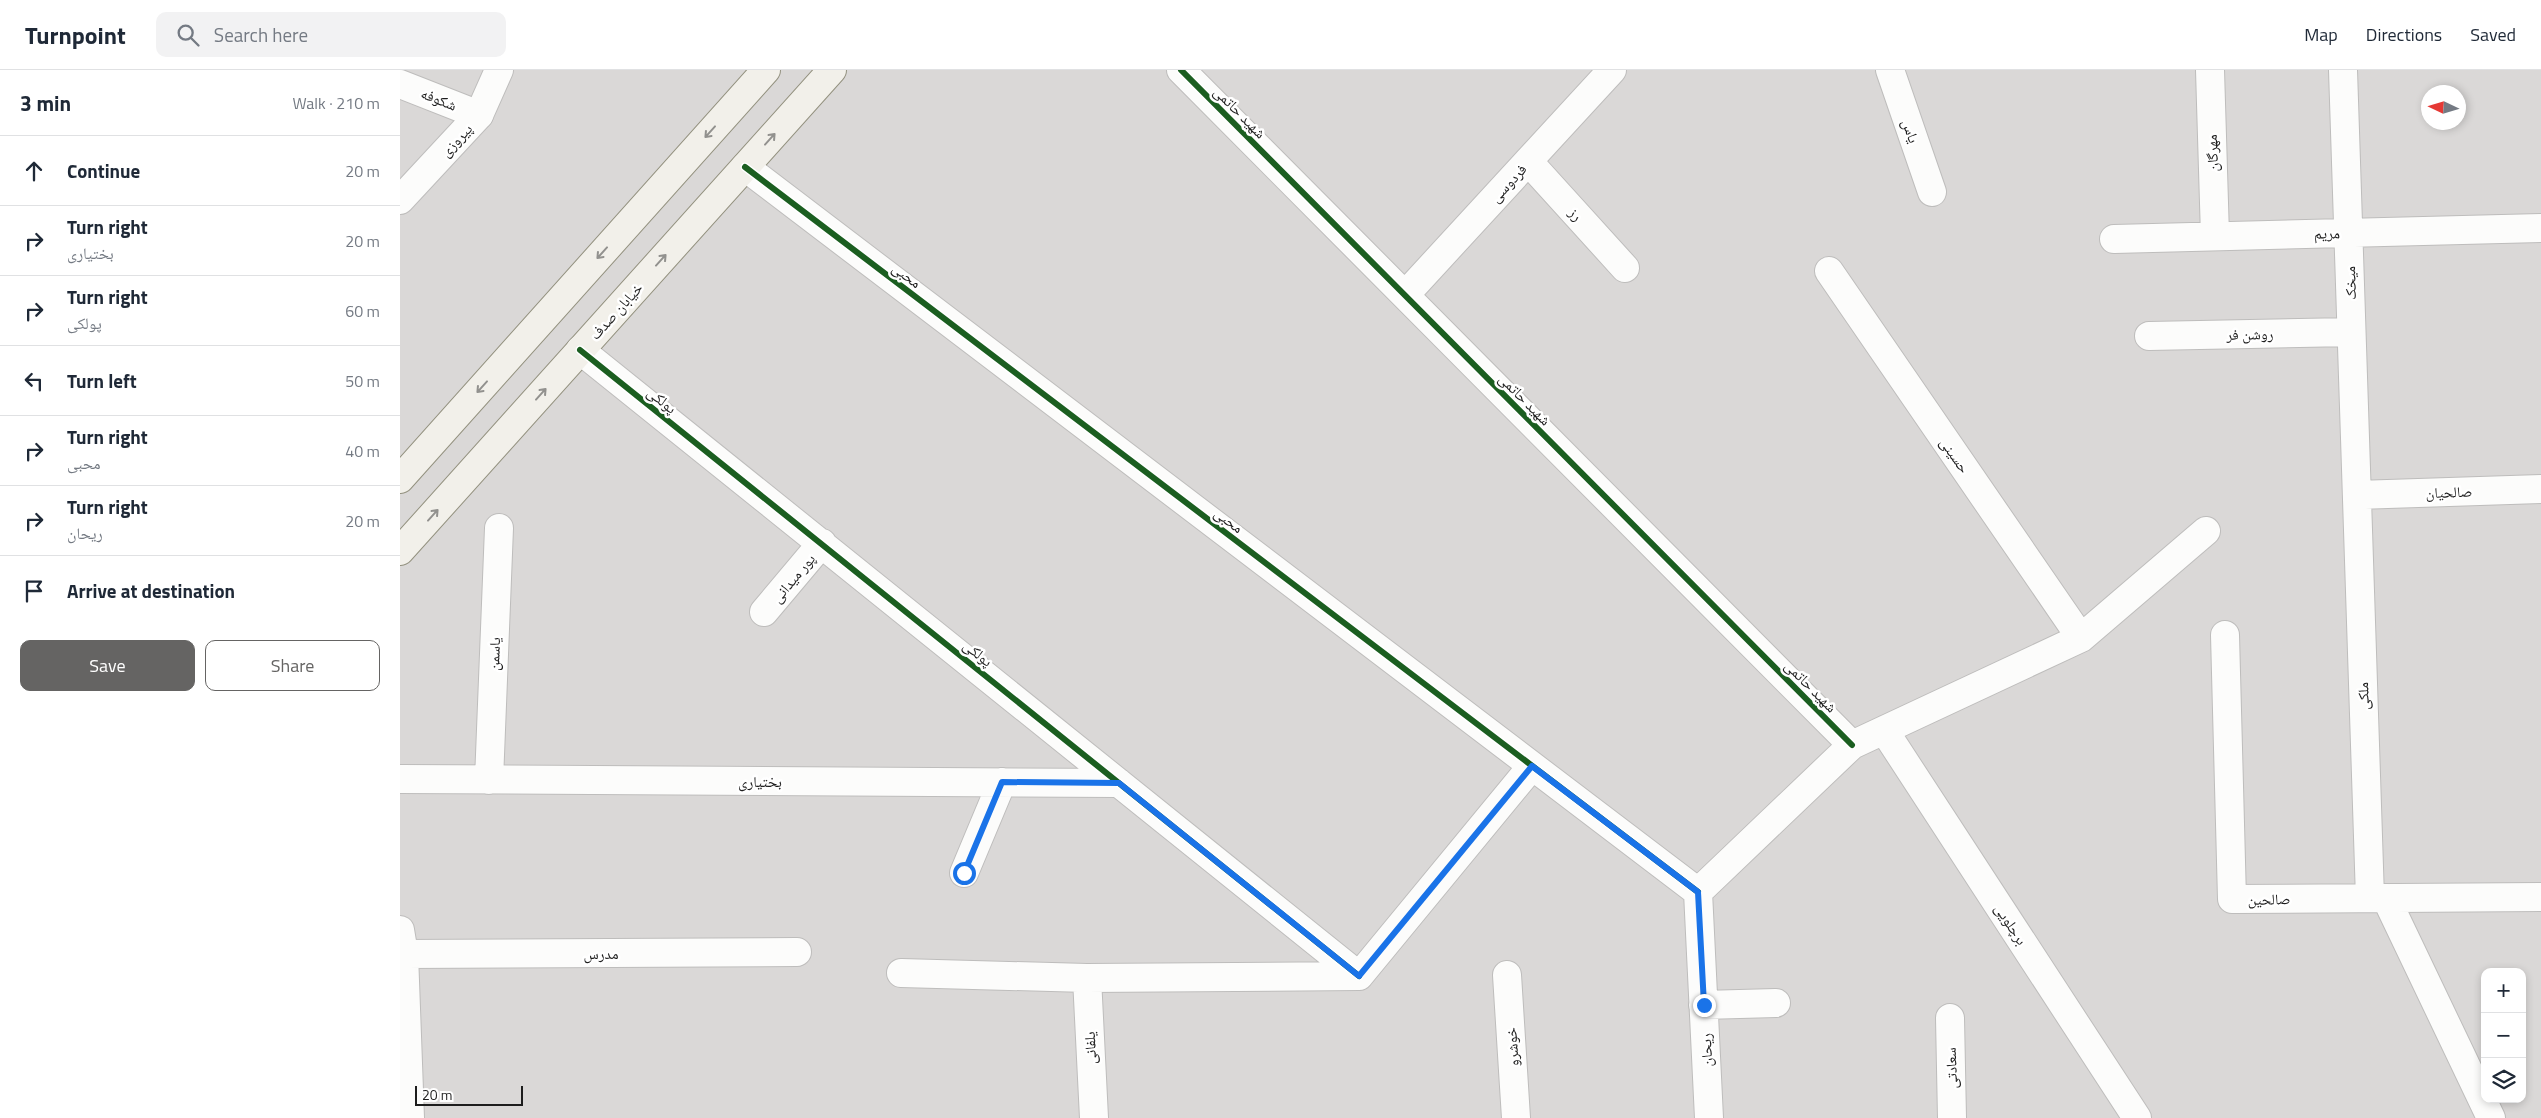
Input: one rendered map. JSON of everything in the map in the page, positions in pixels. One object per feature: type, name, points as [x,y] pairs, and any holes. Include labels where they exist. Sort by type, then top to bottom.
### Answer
[{"type":"main road","points":[[400,478],[766,70]]},
{"type":"main road","name":"خیابان صدف","points":[[400,551],[832,70]]},
{"type":"street","name":"پیروزی","points":[[400,200],[479,115],[499,70]]},
{"type":"street","name":"شهید حاتمی","points":[[1181,70],[1852,745]]},
{"type":"street","name":"فردوسی","points":[[1405,295],[1612,70]]},
{"type":"street","name":"یاس","points":[[1890,70],[1932,192]]},
{"type":"street","name":"مهرگان","points":[[2210,70],[2215,236]]},
{"type":"street","name":"میخک","points":[[2343,70],[2357,495]]},
{"type":"street","name":"شکوفه","points":[[400,84],[479,115]]},
{"type":"street","name":"رز","points":[[1528,161],[1625,268]]},
{"type":"street","name":"محبی","points":[[745,167],[1698,892]]},
{"type":"street","name":"مریم","points":[[2114,239],[2541,228]]},
{"type":"street","name":"حسینی","points":[[1829,271],[2081,638]]},
{"type":"street","name":"روشن فر","points":[[2149,336],[2352,332]]},
{"type":"street","name":"پولکی","points":[[580,350],[1359,976]]},
{"type":"street","name":"صالحیان","points":[[2357,495],[2541,488]]},
{"type":"street","name":"ملکی","points":[[2357,495],[2378,898],[2491,1118]]},
{"type":"street","name":"یاسمن","points":[[489,780],[499,528]]},
{"type":"street","points":[[1698,892],[1852,745],[2081,638],[2206,531]]},
{"type":"street","name":"پور میدانی","points":[[764,612],[822,543]]},
{"type":"street","name":"صالحین","points":[[2225,635],[2232,899],[2541,897]]},
{"type":"street","name":"برچلویی","points":[[1884,730],[2137,1118]]},
{"type":"street","points":[[901,973],[1086,978],[1359,976],[1532,766]]},
{"type":"street","name":"بختیاری","points":[[400,779],[1119,783]]},
{"type":"street","points":[[964,873],[1002,782]]},
{"type":"street","name":"ریحان","points":[[1698,892],[1709,1118]]},
{"type":"street","points":[[402,942],[410,1118]]},
{"type":"street","name":"مدرس","points":[[402,942],[797,952]]},
{"type":"street","name":"خوشرو","points":[[1507,975],[1516,1118]]},
{"type":"street","name":"یلفانی","points":[[1086,978],[1094,1118]]},
{"type":"street","points":[[1704,1005],[1776,1003]]},
{"type":"street","name":"سعادتی","points":[[1950,1018],[1952,1118]]},
{"type":"shaded area","points":[[400,70],[2541,70],[2541,1118],[400,1118]]},
{"type":"cycle path","points":[[1181,70],[1852,745]]},
{"type":"cycle path","points":[[745,167],[1698,892]]},
{"type":"cycle path","points":[[580,350],[1359,976]]},
{"type":"route","points":[[964,873],[1002,782],[1119,783],[1359,976],[1532,766],[1698,892],[1704,1005]]}]
